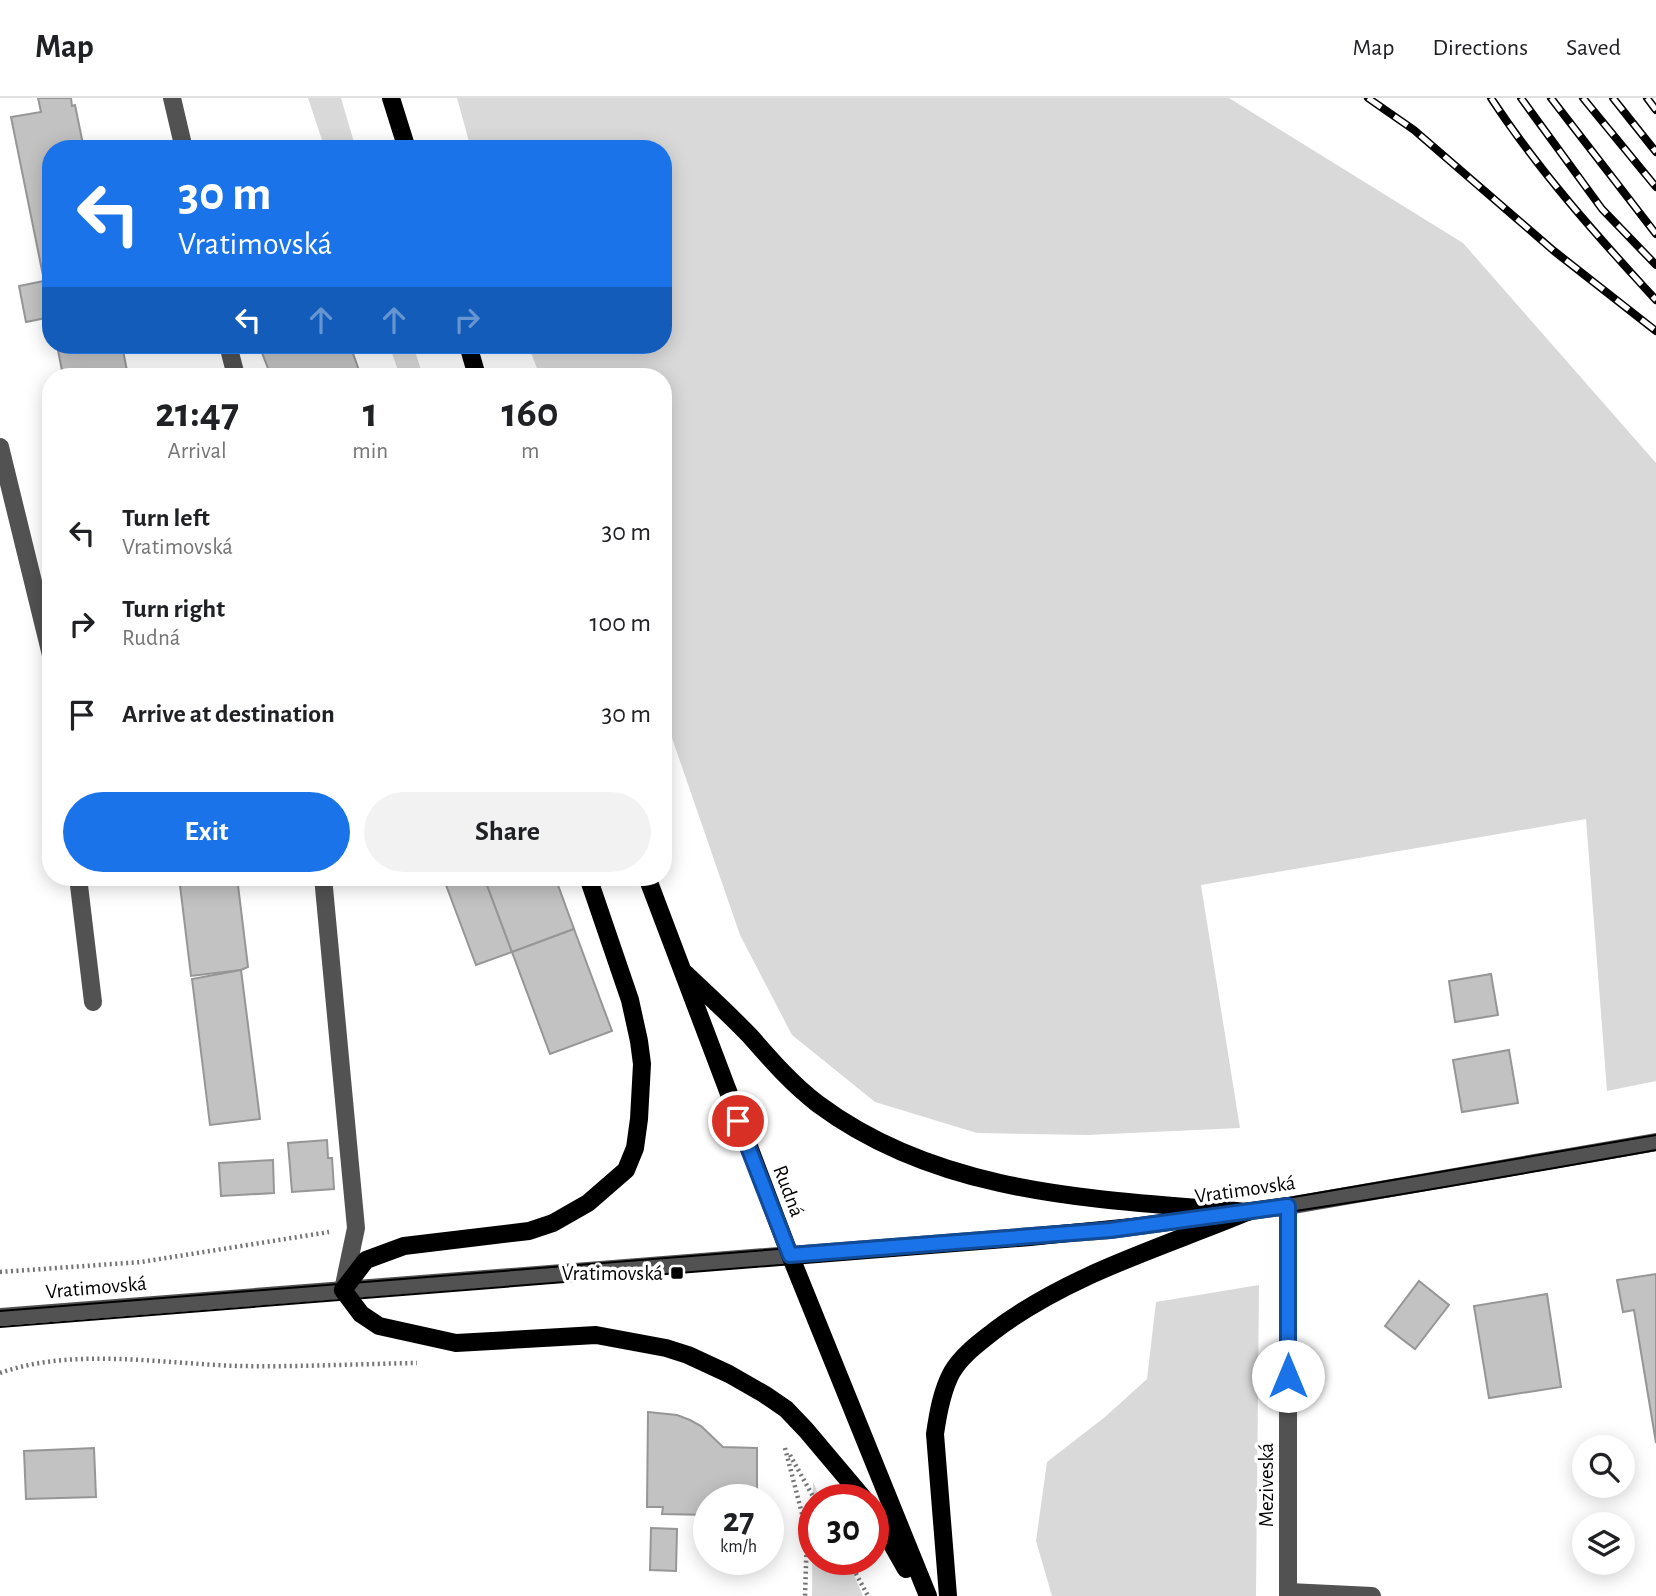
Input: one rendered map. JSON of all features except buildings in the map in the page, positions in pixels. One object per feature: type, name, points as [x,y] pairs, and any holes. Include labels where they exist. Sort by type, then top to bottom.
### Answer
[{"type":"main road","points":[[391,98],[404,140]]},
{"type":"main road","points":[[591,886],[630,1000],[642,1064],[635,1148],[626,1170],[588,1203],[552,1223],[529,1231],[404,1246],[366,1260],[343,1290],[361,1314],[379,1326],[456,1342],[596,1335],[666,1348],[688,1355],[737,1378],[786,1409],[852,1484]]},
{"type":"main road","name":"Rudná","points":[[650,886],[790,1255],[928,1596]]},
{"type":"main road","points":[[681,969],[789,1080],[856,1129],[883,1143],[963,1174],[1050,1194],[1248,1212]]},
{"type":"main road","points":[[948,1596],[935,1434],[939,1409],[953,1370],[969,1351],[994,1331],[1024,1309],[1061,1288],[1248,1212]]},
{"type":"main road","points":[[889,1540],[920,1596]]},
{"type":"street","points":[[172,98],[182,140]]},
{"type":"street","points":[[0,447],[42,616]]},
{"type":"street","points":[[79,886],[93,1002]]},
{"type":"street","points":[[324,886],[356,1228],[343,1290]]},
{"type":"street","name":"Vratimovská","points":[[0,1317],[1110,1230],[1288,1206],[1656,1142]]},
{"type":"street","name":"Meziveská","points":[[1288,1206],[1289,1594]]},
{"type":"street","points":[[1289,1594],[1372,1596]]},
{"type":"path","points":[[0,1272],[141,1262],[356,1228]]},
{"type":"path","points":[[0,1373],[20,1366],[76,1359],[241,1366],[426,1363]]},
{"type":"path","points":[[798,1498],[784,1444],[806,1484]]},
{"type":"path","points":[[805,1596],[806,1575]]},
{"type":"path","points":[[857,1575],[868,1596]]},
{"type":"shaded area","points":[[308,98],[341,98],[353,140],[322,140]]},
{"type":"shaded area","points":[[457,98],[1229,98],[1463,243],[1656,463],[1656,1081],[1607,1091],[1586,819],[1201,885],[1240,1128],[1087,1135],[977,1133],[875,1102],[792,1035],[740,935],[672,738],[672,368],[537,368],[531,354],[672,354],[672,140],[469,140]]},
{"type":"shaded area","points":[[392,354],[416,354],[420,368],[397,368]]},
{"type":"shaded area","points":[[1259,1285],[1256,1596],[1052,1596],[1036,1541],[1047,1462],[1105,1417],[1147,1379],[1156,1302]]},
{"type":"shaded area","points":[[812,1575],[854,1575],[863,1596],[812,1596]]},
{"type":"tram line","points":[[0,1311],[1142,1218],[1288,1198],[1656,1135]]},
{"type":"tram line","points":[[0,1327],[1031,1245],[1266,1215],[1656,1150]]},
{"type":"railway","points":[[1368,98],[1414,130],[1554,251],[1656,331]]},
{"type":"railway","points":[[1491,98],[1549,177],[1656,300]]},
{"type":"railway","points":[[1521,98],[1602,209],[1656,265]]},
{"type":"railway","points":[[1551,98],[1656,234]]},
{"type":"railway","points":[[1583,98],[1656,187]]},
{"type":"railway","points":[[1613,98],[1656,152]]},
{"type":"railway","points":[[1647,98],[1656,110]]},
{"type":"place","name":"Vratimovská","points":[[677,1273]]},
{"type":"route","points":[[738,1121],[790,1255],[1110,1230],[1288,1206],[1288,1376]]}]
